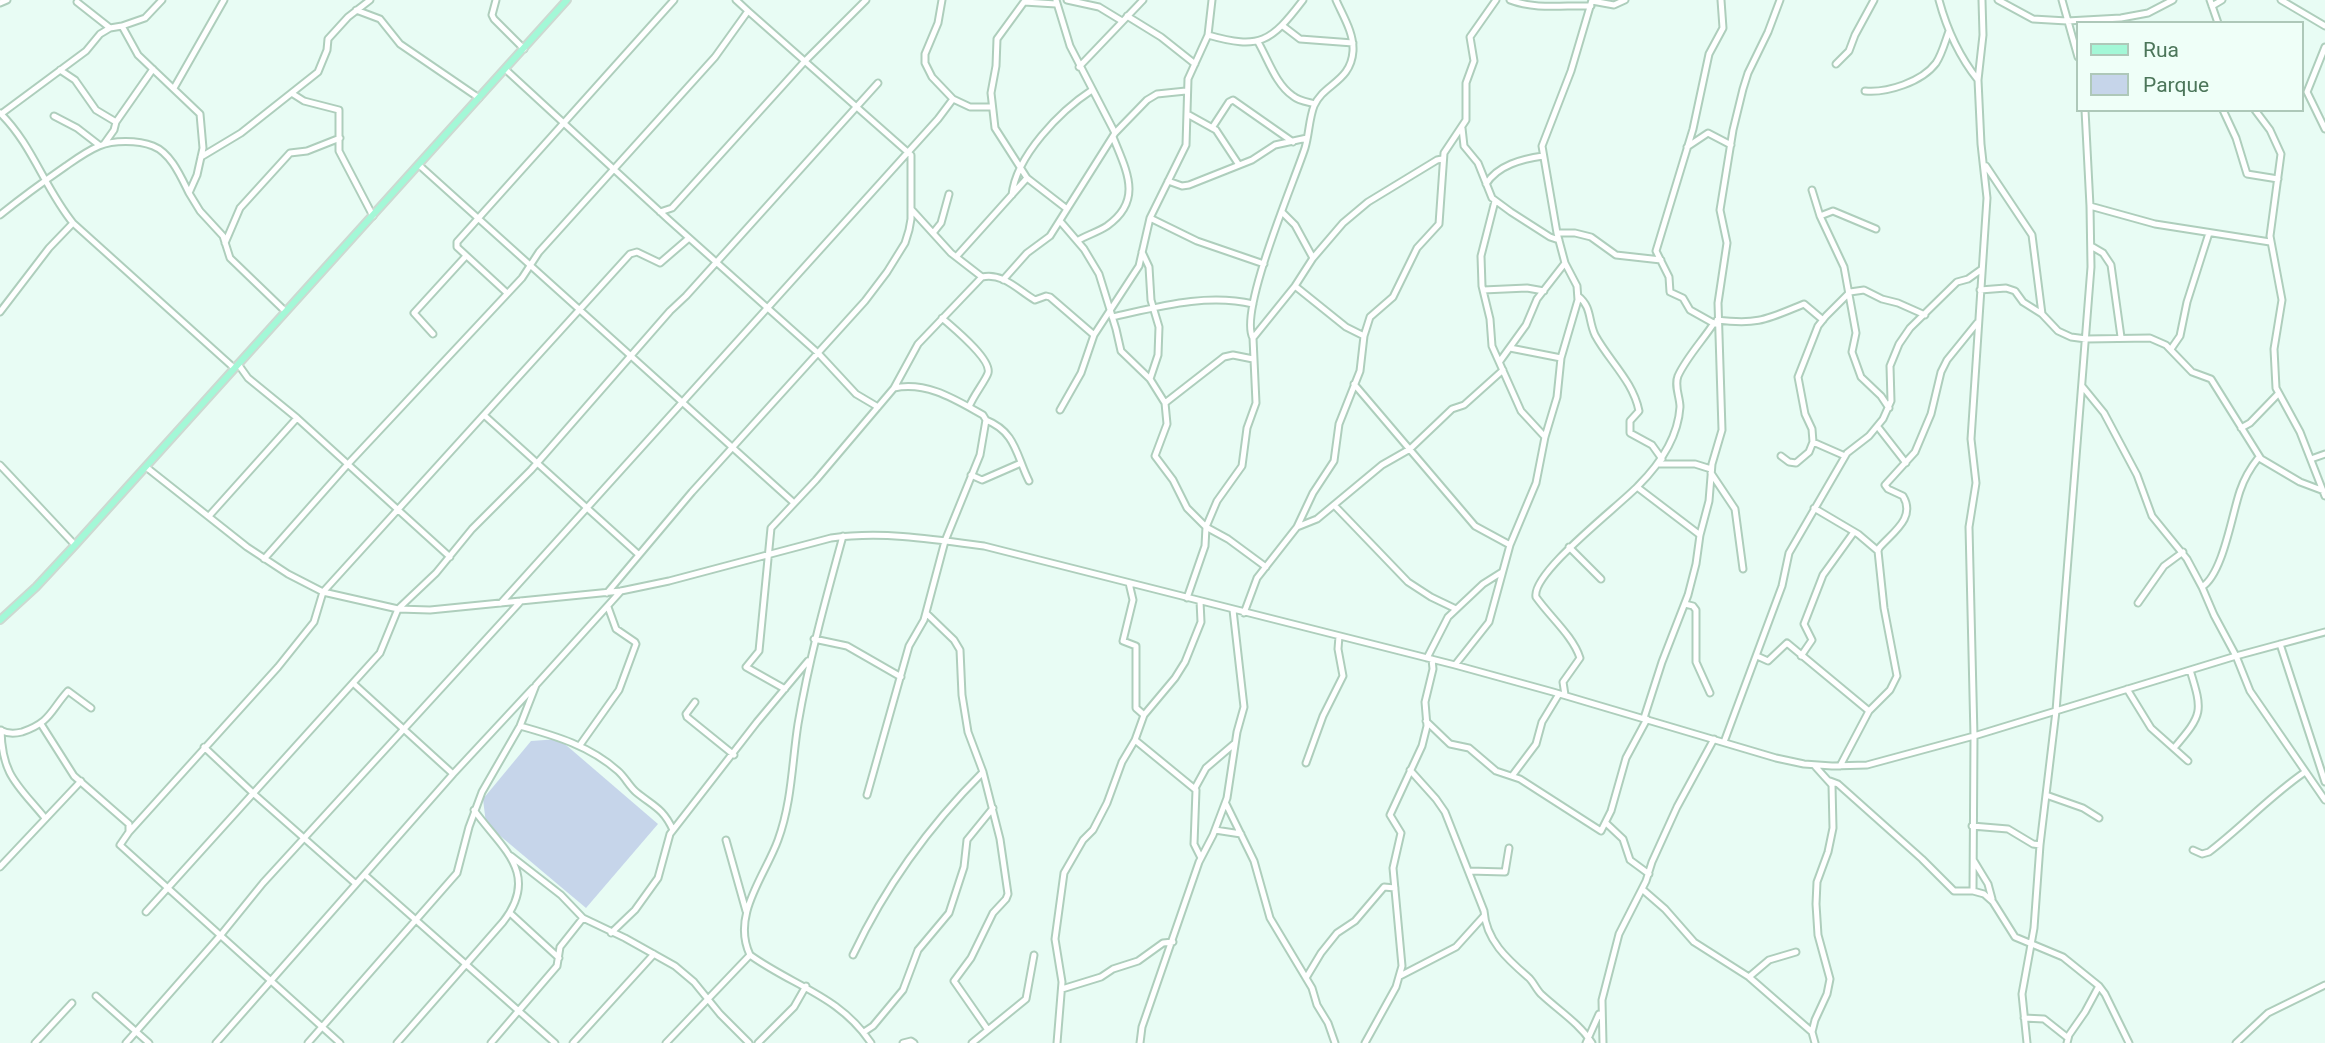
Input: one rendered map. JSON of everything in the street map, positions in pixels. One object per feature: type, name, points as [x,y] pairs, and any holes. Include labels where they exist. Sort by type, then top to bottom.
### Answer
[{"type":"main road","points":[[0,620],[36,587],[146,467],[524,49],[563,1]]},
{"type":"street","points":[[0,4],[7,0]]},
{"type":"street","points":[[0,127],[2,115],[86,51],[100,33],[145,18],[162,0]]},
{"type":"street","points":[[496,0],[492,15],[494,19],[524,49]]},
{"type":"street","points":[[507,293],[457,247],[457,242],[674,0]]},
{"type":"street","points":[[607,593],[638,554],[865,301],[905,243],[911,219],[912,161],[908,151],[736,0]]},
{"type":"street","points":[[669,220],[672,208],[805,61],[866,0]]},
{"type":"street","points":[[942,0],[938,23],[925,54],[925,62],[932,77],[953,99],[970,107],[992,107]]},
{"type":"street","points":[[1067,0],[1099,7],[1122,21]]},
{"type":"street","points":[[1079,67],[1143,0]]},
{"type":"street","points":[[1060,410],[1081,373],[1094,335],[1134,275],[1150,218],[1186,145],[1189,115],[1186,91],[1208,35],[1212,0]]},
{"type":"street","points":[[1208,35],[1247,43],[1258,42],[1283,26],[1303,0]]},
{"type":"street","points":[[1187,598],[1205,546],[1206,527],[1217,501],[1242,466],[1247,428],[1256,403],[1253,338],[1250,333],[1264,264],[1307,138],[1315,104],[1348,70],[1353,51],[1351,32],[1336,0]]},
{"type":"street","points":[[1244,613],[1254,584],[1297,527],[1313,494],[1334,461],[1339,424],[1362,363],[1364,336],[1370,317],[1392,297],[1417,248],[1439,224],[1443,159],[1450,141],[1466,120],[1467,79],[1474,61],[1470,37],[1496,0]]},
{"type":"street","points":[[1510,0],[1526,6],[1553,2],[1614,5],[1625,0]]},
{"type":"street","points":[[1721,0],[1723,27],[1710,54],[1667,219],[1656,248],[1669,277],[1670,292],[1683,298],[1690,310],[1717,323],[1756,322],[1804,304],[1823,320]]},
{"type":"street","points":[[1426,721],[1450,744],[1469,748],[1496,771],[1520,779],[1599,831],[1603,830],[1626,758],[1645,719],[1696,564],[1709,501],[1711,471],[1722,430],[1717,323],[1727,243],[1720,210],[1731,145],[1748,73],[1780,0]]},
{"type":"street","points":[[1836,64],[1852,47],[1855,35],[1874,0]]},
{"type":"street","points":[[1939,0],[1949,32],[1978,80]]},
{"type":"street","points":[[1973,891],[1969,565],[1970,521],[1976,483],[1971,439],[1987,209],[1980,144],[1978,80],[1983,35],[1982,0]]},
{"type":"street","points":[[1998,0],[2033,19],[2067,21],[2123,20],[2148,13],[2173,0]]},
{"type":"street","points":[[2062,0],[2076,50]]},
{"type":"street","points":[[2217,21],[2211,3],[2222,0]]},
{"type":"street","points":[[2281,0],[2325,26]]},
{"type":"street","points":[[174,88],[222,1]]},
{"type":"street","points":[[201,157],[241,133],[318,72],[327,50],[328,39],[356,10],[369,1]]},
{"type":"street","points":[[77,2],[110,28]]},
{"type":"street","points":[[1067,209],[1027,178],[997,133],[991,93],[998,34],[1024,2],[1056,2],[1066,37],[1114,135],[1127,174],[1130,193],[1122,212],[1108,225],[1077,241]]},
{"type":"street","points":[[1455,665],[1489,622],[1510,545],[1536,483],[1545,437],[1557,397],[1561,358],[1578,296],[1577,286],[1564,263],[1543,141],[1571,71],[1592,2]]},
{"type":"street","points":[[356,10],[380,19],[400,44],[479,98]]},
{"type":"street","points":[[264,559],[348,464],[522,278],[539,252],[715,57],[748,11]]},
{"type":"street","points":[[1128,16],[1161,37],[1195,64]]},
{"type":"street","points":[[122,26],[138,55],[200,114],[203,141],[201,157],[189,193]]},
{"type":"street","points":[[1283,26],[1300,38],[1353,43]]},
{"type":"street","points":[[1864,91],[1880,92],[1929,71],[1940,55],[1949,32]]},
{"type":"street","points":[[1258,42],[1276,77],[1287,91],[1297,99],[1315,104]]},
{"type":"street","points":[[2325,47],[2307,92],[2325,129]]},
{"type":"street","points":[[0,215],[46,179],[102,145],[153,69]]},
{"type":"street","points":[[505,69],[818,353],[856,394],[878,407]]},
{"type":"street","points":[[60,70],[75,80],[96,110],[116,121]]},
{"type":"street","points":[[146,912],[380,653],[398,609],[436,573],[472,529],[537,463],[878,83]]},
{"type":"street","points":[[1012,195],[1019,168],[1070,105],[1092,90]]},
{"type":"street","points":[[1003,280],[1027,253],[1050,236],[1114,135],[1151,96],[1186,91]]},
{"type":"street","points":[[293,94],[311,103],[339,110],[338,151],[373,216]]},
{"type":"street","points":[[501,603],[938,119],[953,99]]},
{"type":"street","points":[[1212,128],[1233,100],[1293,142]]},
{"type":"street","points":[[2027,1043],[2022,994],[2035,920],[2040,845],[2056,711],[2074,453],[2086,339],[2091,246],[2085,112]]},
{"type":"street","points":[[2224,112],[2236,138],[2247,174],[2278,179]]},
{"type":"street","points":[[2257,112],[2266,123],[2281,154],[2270,242],[2282,300],[2273,355],[2278,394],[2300,432],[2324,494]]},
{"type":"street","points":[[2,115],[73,223],[297,418],[450,557]]},
{"type":"street","points":[[1189,115],[1219,134],[1239,165]]},
{"type":"street","points":[[54,116],[102,145],[125,142],[153,146],[168,159],[200,211],[223,236],[230,258],[285,311]]},
{"type":"street","points":[[1462,128],[1464,146],[1475,158],[1495,201],[1547,235],[1583,234],[1616,256],[1661,260]]},
{"type":"street","points":[[1687,147],[1708,133],[1731,145]]},
{"type":"street","points":[[225,243],[240,208],[290,153],[307,151],[340,138]]},
{"type":"street","points":[[1168,181],[1186,186],[1239,165],[1268,149],[1307,138]]},
{"type":"street","points":[[1486,184],[1496,172],[1511,164],[1544,156]]},
{"type":"street","points":[[1253,338],[1343,223],[1368,202],[1437,160],[1443,159]]},
{"type":"street","points":[[1984,163],[2032,235],[2042,314]]},
{"type":"street","points":[[419,165],[793,502]]},
{"type":"street","points":[[956,257],[1027,178]]},
{"type":"street","points":[[1812,190],[1820,216],[1844,267],[1856,333],[1852,352],[1861,377],[1881,396],[1889,408]]},
{"type":"street","points":[[933,233],[941,223],[949,194]]},
{"type":"street","points":[[1495,201],[1481,256],[1483,290],[1490,319],[1492,345],[1521,411],[1545,437]]},
{"type":"street","points":[[2090,206],[2155,224],[2270,242]]},
{"type":"street","points":[[660,212],[672,208]]},
{"type":"street","points":[[911,209],[956,257],[982,277]]},
{"type":"street","points":[[1820,216],[1833,211],[1876,229]]},
{"type":"street","points":[[1283,213],[1295,225],[1313,258]]},
{"type":"street","points":[[1150,218],[1197,241],[1264,264]]},
{"type":"street","points":[[1060,221],[1099,274],[1121,351],[1150,379],[1165,403],[1167,424],[1155,456],[1173,480],[1187,508],[1206,527],[1228,539],[1266,568]]},
{"type":"street","points":[[0,312],[49,248],[73,223]]},
{"type":"street","points":[[2171,349],[2180,336],[2186,302],[2209,233]]},
{"type":"street","points":[[341,1043],[120,845],[204,747],[278,667],[314,622],[323,592],[630,254],[637,253],[660,263],[689,238]]},
{"type":"street","points":[[2091,246],[2102,253],[2111,265],[2121,337]]},
{"type":"street","points":[[1142,252],[1149,267],[1153,308],[1159,327],[1159,348],[1150,379]]},
{"type":"street","points":[[433,334],[414,313],[466,256]]},
{"type":"street","points":[[1500,361],[1526,325],[1537,299],[1564,263]]},
{"type":"street","points":[[1724,743],[1782,586],[1788,552],[1845,456],[1878,427],[1889,408],[1892,357],[1910,328],[1957,282],[1968,279],[1982,269]]},
{"type":"street","points":[[1134,275],[1150,278]]},
{"type":"street","points":[[785,690],[746,667],[759,651],[771,528],[816,480],[894,388],[918,344],[982,277],[989,276],[1013,284],[1035,300],[1050,297],[1094,335]]},
{"type":"street","points":[[1968,279],[1980,288],[2011,289],[2058,331],[2071,338],[2150,338],[2171,349],[2192,372],[2211,379],[2259,457],[2273,468],[2324,494]]},
{"type":"street","points":[[1295,286],[1346,327],[1364,336]]},
{"type":"street","points":[[1483,290],[1527,288],[1544,291]]},
{"type":"street","points":[[1781,456],[1796,463],[1810,453],[1812,429],[1805,414],[1798,377],[1823,320],[1850,292],[1864,289],[1882,299],[1925,315]]},
{"type":"street","points":[[1578,296],[1587,303],[1594,333],[1633,391],[1639,411],[1630,421],[1630,433],[1652,445],[1660,462]]},
{"type":"street","points":[[1112,317],[1191,301],[1237,301],[1254,304]]},
{"type":"street","points":[[942,318],[971,344],[988,367],[988,373],[973,395],[969,407]]},
{"type":"street","points":[[1512,776],[1536,744],[1542,722],[1562,694],[1563,681],[1580,658],[1574,645],[1536,597],[1535,592],[1559,557],[1637,487],[1660,462],[1671,439],[1679,410],[1677,379],[1717,323]]},
{"type":"street","points":[[1840,766],[1869,711],[1889,690],[1897,676],[1884,608],[1878,551],[1908,513],[1905,498],[1885,485],[1915,452],[1931,414],[1941,372],[1947,360],[1978,323]]},
{"type":"street","points":[[1510,348],[1561,358]]},
{"type":"street","points":[[1165,403],[1224,357],[1233,355],[1253,359]]},
{"type":"street","points":[[1297,527],[1318,519],[1382,465],[1410,449],[1452,409],[1464,405],[1503,370]]},
{"type":"street","points":[[1354,384],[1475,526],[1510,545]]},
{"type":"street","points":[[2082,386],[2104,413],[2137,475],[2152,516],[2183,552],[2236,656],[2250,691],[2325,800]]},
{"type":"street","points":[[894,388],[911,387],[937,392],[983,415],[1012,438],[1029,481]]},
{"type":"street","points":[[2241,428],[2250,423],[2278,394]]},
{"type":"street","points":[[484,415],[638,554]]},
{"type":"street","points":[[209,516],[297,418]]},
{"type":"street","points":[[867,795],[909,646],[922,625],[945,541],[980,455],[986,420]]},
{"type":"street","points":[[1878,427],[1906,463]]},
{"type":"street","points":[[1813,442],[1845,456]]},
{"type":"street","points":[[2311,459],[2325,454]]},
{"type":"street","points":[[2202,587],[2211,580],[2231,527],[2240,489],[2259,457]]},
{"type":"street","points":[[1660,462],[1695,464],[1711,471],[1736,512],[1743,569]]},
{"type":"street","points":[[971,475],[982,480],[1021,463]]},
{"type":"street","points":[[0,466],[75,545]]},
{"type":"street","points":[[146,467],[264,559],[323,592],[398,609],[430,610],[621,591],[843,536],[879,534],[945,541],[984,546],[1455,665],[1776,758],[1814,765],[1867,765],[2325,632]]},
{"type":"street","points":[[1637,487],[1700,535]]},
{"type":"street","points":[[1334,505],[1408,582],[1424,594],[1456,609]]},
{"type":"street","points":[[1814,508],[1854,532],[1878,551]]},
{"type":"street","points":[[1801,656],[1812,640],[1804,624],[1823,575],[1854,532]]},
{"type":"street","points":[[843,536],[814,639],[782,827],[746,911],[744,930],[750,955],[838,1007],[864,1032],[871,1043]]},
{"type":"street","points":[[1569,547],[1601,579]]},
{"type":"street","points":[[2138,603],[2164,566],[2183,552]]},
{"type":"street","points":[[1364,1043],[1400,976],[1403,957],[1398,933],[1393,868],[1401,833],[1390,816],[1422,746],[1426,721],[1425,702],[1433,669],[1429,659],[1448,617],[1492,577],[1502,572]]},
{"type":"street","points":[[1129,583],[1133,600],[1123,641],[1136,646],[1136,708],[1144,715]]},
{"type":"street","points":[[216,1043],[453,774],[621,591]]},
{"type":"street","points":[[126,1043],[263,883],[521,601]]},
{"type":"street","points":[[1056,1043],[1062,968],[1055,939],[1064,873],[1083,840],[1093,831],[1144,715],[1185,662],[1201,622],[1200,601]]},
{"type":"street","points":[[1685,604],[1696,610],[1696,662],[1710,693]]},
{"type":"street","points":[[580,745],[619,690],[636,645],[616,629],[608,607]]},
{"type":"street","points":[[1140,1043],[1142,1027],[1200,858],[1226,804],[1235,743],[1244,707],[1233,610]]},
{"type":"street","points":[[926,612],[954,640],[960,650],[962,695],[968,732],[983,772],[1000,839],[1007,897],[994,911],[971,958],[954,981],[988,1030]]},
{"type":"street","points":[[1306,763],[1323,716],[1343,676],[1338,649],[1339,636]]},
{"type":"street","points":[[814,639],[847,646],[901,677]]},
{"type":"street","points":[[1757,656],[1768,661],[1785,643],[1869,711]]},
{"type":"street","points":[[2280,644],[2325,782]]},
{"type":"street","points":[[611,933],[635,910],[658,878],[666,844],[673,830],[810,659]]},
{"type":"street","points":[[2174,748],[2192,726],[2200,709],[2190,670]]},
{"type":"street","points":[[353,683],[453,774]]},
{"type":"street","points":[[308,1043],[457,873],[474,810],[520,726],[536,685]]},
{"type":"street","points":[[2127,689],[2146,721],[2188,761]]},
{"type":"street","points":[[45,818],[8,772],[3,761],[0,730],[15,733],[41,724],[68,691],[91,708]]},
{"type":"street","points":[[695,702],[686,714],[687,717],[734,755]]},
{"type":"street","points":[[41,724],[70,770],[128,824],[129,832]]},
{"type":"street","points":[[520,726],[580,745],[618,771],[633,790],[667,816],[682,819]]},
{"type":"street","points":[[1410,770],[1442,806],[1469,871],[1485,916],[1485,925],[1493,940],[1516,968],[1530,978],[1542,995],[1589,1041],[1601,1011],[1619,934],[1649,874],[1677,807],[1714,739]]},
{"type":"street","points":[[1135,740],[1195,788]]},
{"type":"street","points":[[1200,858],[1194,844],[1195,788],[1206,768],[1235,743]]},
{"type":"street","points":[[204,747],[356,884]]},
{"type":"street","points":[[1814,765],[1922,859],[1954,891],[1984,894],[1993,902]]},
{"type":"street","points":[[853,955],[871,918],[902,869],[963,792],[983,772]]},
{"type":"street","points":[[2193,850],[2202,854],[2209,852],[2248,821],[2275,793],[2305,772]]},
{"type":"street","points":[[0,867],[80,781]]},
{"type":"street","points":[[1815,1043],[1812,1032],[1830,979],[1818,935],[1815,904],[1817,882],[1833,828],[1830,781]]},
{"type":"street","points":[[2046,795],[2083,808],[2099,818]]},
{"type":"street","points":[[1226,804],[1258,871],[1270,919],[1312,988],[1317,1006],[1328,1023],[1335,1043]]},
{"type":"street","points":[[864,1032],[873,1026],[903,989],[918,950],[948,913],[964,867],[965,845],[993,808]]},
{"type":"street","points":[[474,810],[511,856],[561,895],[583,918],[654,954],[685,974],[749,1043]]},
{"type":"street","points":[[667,816],[673,830]]},
{"type":"street","points":[[128,824],[137,823]]},
{"type":"street","points":[[1606,823],[1623,839],[1630,860],[1649,874]]},
{"type":"street","points":[[1972,826],[2008,829],[2033,844],[2040,845]]},
{"type":"street","points":[[1215,830],[1241,834]]},
{"type":"street","points":[[726,840],[746,911]]},
{"type":"street","points":[[1469,871],[1505,872],[1509,848]]},
{"type":"street","points":[[397,1043],[510,913],[518,893],[519,882],[511,856]]},
{"type":"street","points":[[1974,861],[1987,884],[1993,902],[2013,935],[2063,957],[2099,986],[2129,1043]]},
{"type":"street","points":[[365,875],[555,1043]]},
{"type":"street","points":[[1306,978],[1337,933],[1355,921],[1384,887],[1395,888]]},
{"type":"street","points":[[1642,889],[1665,909],[1694,942],[1749,977],[1812,1032]]},
{"type":"street","points":[[510,913],[559,958]]},
{"type":"street","points":[[1400,976],[1456,947],[1485,916]]},
{"type":"street","points":[[491,1043],[557,966],[560,947],[583,918]]},
{"type":"street","points":[[1062,989],[1101,977],[1113,969],[1138,961],[1163,943],[1173,942]]},
{"type":"street","points":[[1749,977],[1769,960],[1796,952]]},
{"type":"street","points":[[573,1043],[654,954]]},
{"type":"street","points":[[666,1043],[750,955]]},
{"type":"street","points":[[972,1043],[1026,999],[1034,955]]},
{"type":"street","points":[[2236,1043],[2268,1013],[2325,985]]},
{"type":"street","points":[[758,1043],[794,1007],[806,986]]},
{"type":"street","points":[[2024,1018],[2044,1019],[2067,1041],[2099,986]]},
{"type":"street","points":[[96,996],[149,1043]]},
{"type":"street","points":[[36,1043],[72,1003]]},
{"type":"street","points":[[1601,1011],[1603,1043]]},
{"type":"street","points":[[903,1043],[914,1043]]},
{"type":"green space","points":[[559,739],[658,824],[586,908],[486,824],[483,799],[531,741]]}]
